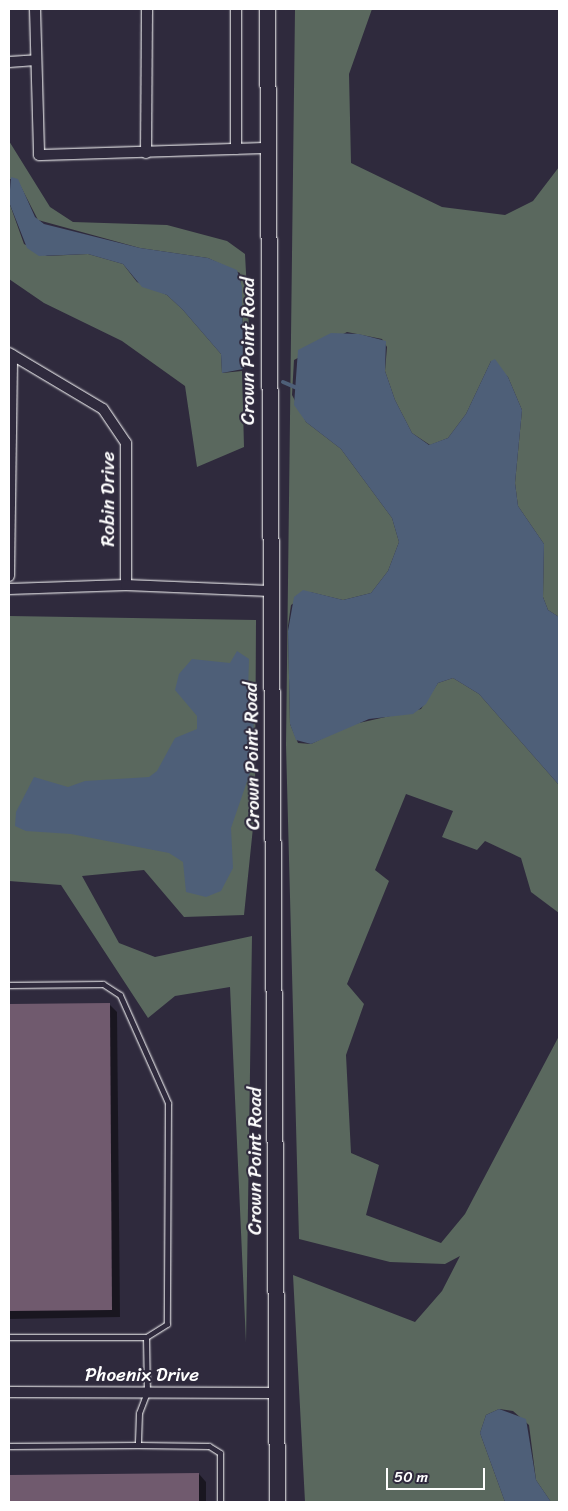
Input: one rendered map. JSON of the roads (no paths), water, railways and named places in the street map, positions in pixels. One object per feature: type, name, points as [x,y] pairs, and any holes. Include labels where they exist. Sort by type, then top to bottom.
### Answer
[{"type":"main road","name":"Crown Point Road","points":[[267,9],[277,1502]]},
{"type":"street","points":[[35,9],[39,155],[267,148]]},
{"type":"street","points":[[146,153],[147,9]]},
{"type":"street","points":[[236,9],[236,150]]},
{"type":"street","points":[[9,62],[36,60]]},
{"type":"street","points":[[9,576],[10,354]]},
{"type":"street","name":"Robin Drive","points":[[10,354],[103,409],[126,443],[126,585]]},
{"type":"street","points":[[9,589],[126,585],[270,591]]},
{"type":"street","name":"Phoenix Drive","points":[[9,1392],[276,1393]]},
{"type":"lane","points":[[9,985],[103,984],[120,994],[168,1103],[167,1324],[146,1337],[9,1337]]},
{"type":"lane","points":[[138,1445],[140,1413],[147,1392],[146,1337]]},
{"type":"lane","points":[[9,1446],[209,1446],[220,1454],[220,1502]]},
{"type":"water","points":[[11,177],[18,179],[35,217],[44,224],[140,248],[208,258],[237,270],[242,287],[243,369],[222,373],[221,354],[183,310],[167,295],[142,287],[123,264],[88,254],[39,256],[27,248],[9,202]]},
{"type":"water","points":[[331,333],[359,334],[386,341],[385,371],[395,400],[412,433],[429,445],[448,438],[466,414],[491,361],[495,359],[508,377],[522,410],[515,483],[518,506],[544,544],[543,597],[548,610],[559,617],[559,785],[479,694],[453,678],[438,683],[426,704],[413,714],[369,719],[311,744],[296,740],[290,724],[288,631],[294,597],[303,590],[343,600],[371,593],[388,571],[399,542],[392,518],[341,449],[306,422],[294,405],[298,350]]},
{"type":"water","points":[[237,651],[249,659],[248,693],[254,716],[252,767],[231,828],[233,868],[221,891],[206,897],[186,892],[183,862],[169,853],[71,834],[26,831],[15,826],[16,812],[34,777],[68,787],[85,781],[149,777],[157,771],[175,738],[197,729],[197,716],[175,690],[179,674],[192,659],[230,663]]},
{"type":"water","points":[[499,1409],[526,1419],[536,1480],[551,1502],[505,1502],[480,1433],[486,1415]]},
{"type":"waterway","points":[[283,382],[297,388]]}]
